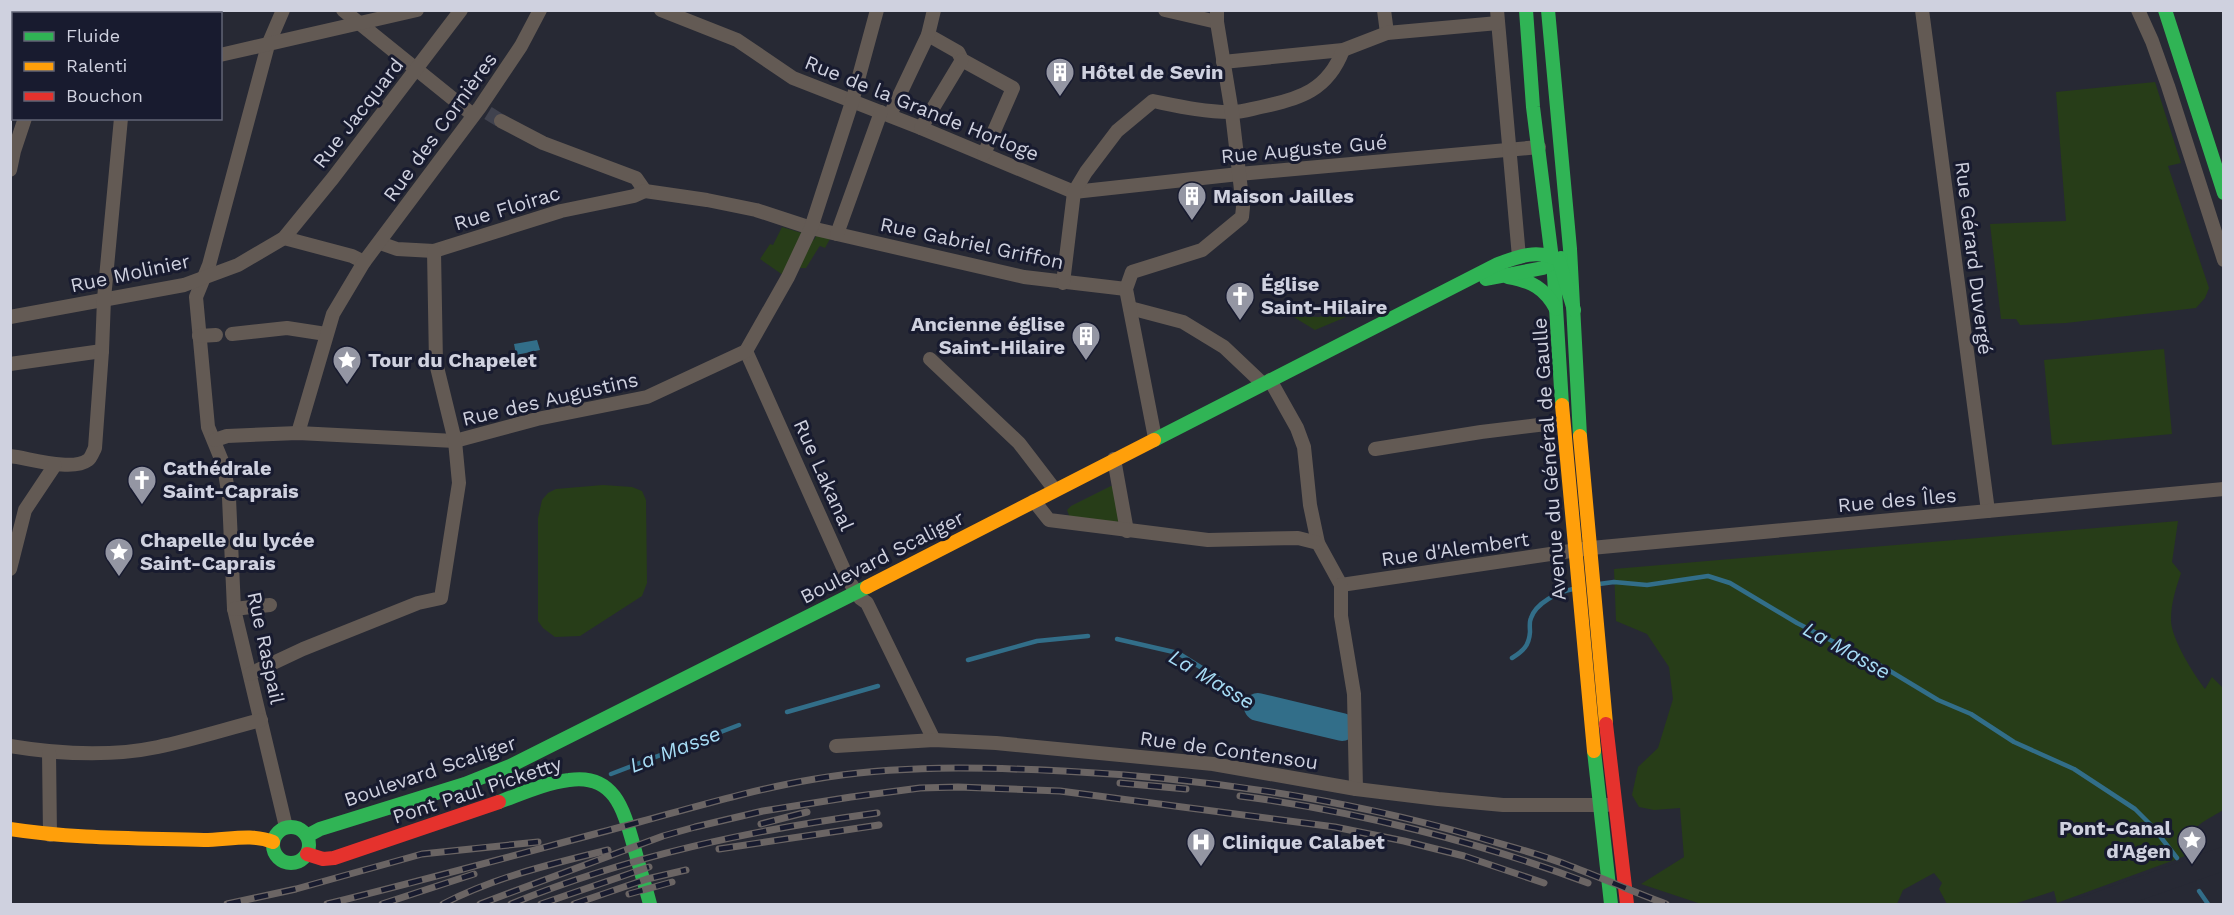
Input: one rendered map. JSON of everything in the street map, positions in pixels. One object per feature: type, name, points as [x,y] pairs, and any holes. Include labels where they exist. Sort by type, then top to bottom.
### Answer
[{"type":"street","name":"Rue Raspail","points":[[283,10],[268,45],[204,277],[196,297],[208,427],[224,466],[229,498],[234,609],[286,827]]},
{"type":"street","points":[[343,10],[416,70],[481,112]]},
{"type":"street","points":[[222,55],[417,10]]},
{"type":"street","name":"Rue Jacquard","points":[[284,238],[461,10]]},
{"type":"street","name":"Rue des Cornières","points":[[298,433],[333,314],[364,262],[481,112],[540,10]]},
{"type":"street","name":"Rue de la Grande Horloge","points":[[661,10],[737,40],[793,78],[1074,192]]},
{"type":"street","points":[[746,351],[788,277],[811,228],[852,102],[877,10]]},
{"type":"street","points":[[837,234],[885,114],[928,35],[934,10]]},
{"type":"street","points":[[1155,438],[1126,289],[1132,272],[1202,250],[1242,217],[1243,207],[1217,16],[1165,10]]},
{"type":"street","points":[[1384,10],[1387,33]]},
{"type":"street","name":"Avenue du Général de Gaulle","points":[[1526,10],[1533,107],[1554,260],[1563,422],[1599,805],[1611,904]]},
{"type":"street","name":"Avenue du Général de Gaulle","points":[[1548,10],[1570,249],[1580,431],[1595,551],[1596,600],[1615,805],[1627,904]]},
{"type":"street","name":"Rue Gérard Duvergé","points":[[1922,10],[1988,511]]},
{"type":"street","points":[[2138,10],[2162,68],[2223,260]]},
{"type":"street","points":[[2165,10],[2223,194]]},
{"type":"street","points":[[1223,62],[1343,50],[1387,33],[1498,17],[1510,149],[1525,255]]},
{"type":"street","points":[[928,35],[958,52],[963,60],[1013,88],[984,154]]},
{"type":"street","points":[[1063,283],[1074,192],[1117,131],[1153,101],[1187,108],[1232,113],[1295,100],[1330,75],[1343,50]]},
{"type":"street","points":[[921,128],[963,60]]},
{"type":"street","points":[[10,170],[25,120]]},
{"type":"street","points":[[10,456],[55,465],[81,463],[89,460],[95,448],[104,299],[121,120]]},
{"type":"street","points":[[501,121],[543,143],[636,178],[645,191]]},
{"type":"street","name":"Rue Auguste Gué","points":[[1074,192],[1239,174],[1539,147]]},
{"type":"street","name":"Rue Gabriel Griffon","points":[[645,191],[756,210],[811,228],[1024,277],[1126,289]]},
{"type":"street","name":"Rue Floirac","points":[[380,243],[397,249],[434,251],[561,211],[634,196],[645,191]]},
{"type":"street","points":[[1525,255],[1549,236]]},
{"type":"street","points":[[284,238],[352,256],[364,262]]},
{"type":"street","name":"Rue Molinier","points":[[10,317],[184,285],[238,265],[284,238]]},
{"type":"street","points":[[1525,255],[1554,260],[1570,249]]},
{"type":"street","points":[[250,674],[418,603],[441,598],[459,483],[455,441],[436,363],[434,251]]},
{"type":"street","name":"Boulevard Scaliger","points":[[307,836],[320,829],[465,784],[510,766],[1498,264],[1525,255]]},
{"type":"street","points":[[1554,260],[1574,310]]},
{"type":"street","name":"Boulevard Scaliger","points":[[1463,283],[1500,276],[1554,260]]},
{"type":"street","points":[[1500,276],[1526,280],[1539,287],[1547,292],[1557,310]]},
{"type":"street","points":[[1130,308],[1183,322],[1224,347],[1266,381],[1297,428],[1304,447],[1310,505],[1318,543],[1341,585],[1341,616],[1354,694],[1356,789]]},
{"type":"street","points":[[232,334],[287,328],[326,334]]},
{"type":"street","points":[[200,336],[216,335]]},
{"type":"street","points":[[10,364],[102,351]]},
{"type":"street","name":"Rue des Augustins","points":[[215,440],[227,436],[298,433],[455,441],[537,419],[647,397],[746,351]]},
{"type":"street","name":"Rue Lakanal","points":[[746,351],[856,592],[867,603],[934,740]]},
{"type":"street","points":[[930,359],[1019,443],[1055,490]]},
{"type":"street","points":[[1375,449],[1563,422]]},
{"type":"street","points":[[1114,459],[1127,531]]},
{"type":"street","points":[[10,569],[18,510],[55,465]]},
{"type":"street","name":"Rue des Îles","points":[[1575,555],[1595,551],[2223,489]]},
{"type":"street","points":[[1034,501],[1049,520],[1208,540],[1298,538],[1318,543]]},
{"type":"street","name":"Rue d'Alembert","points":[[1341,585],[1575,555]]},
{"type":"street","points":[[234,609],[270,605]]},
{"type":"street","points":[[10,746],[49,752],[111,752],[156,748],[261,720]]},
{"type":"street","name":"Rue de Contensou","points":[[836,746],[934,740],[996,743],[1213,764],[1356,789],[1503,805],[1615,805]]},
{"type":"street","points":[[49,752],[50,835]]},
{"type":"street","name":"Pont Paul Picketty","points":[[307,854],[327,859],[558,782],[585,778],[603,785],[618,800],[624,812],[650,904]]},
{"type":"street","points":[[286,827],[300,829],[307,836],[309,844],[307,854],[294,864],[282,862],[275,855],[273,842],[278,832],[286,827]]},
{"type":"street","points":[[10,829],[50,835],[221,840],[261,837],[273,842]]},
{"type":"green space","points":[[2155,82],[2181,163],[2168,166],[2209,288],[2205,298],[2196,308],[2066,323],[2020,325],[2016,319],[2001,319],[1990,224],[2066,221],[2056,92]]},
{"type":"green space","points":[[782,227],[802,233],[783,275],[760,259],[770,244],[773,245]]},
{"type":"green space","points":[[816,236],[831,237],[825,248],[819,247],[806,268],[798,268],[809,239],[814,240]]},
{"type":"green space","points":[[1342,310],[1346,317],[1315,330],[1292,316],[1319,317]]},
{"type":"green space","points":[[2164,349],[2172,434],[2052,445],[2044,360]]},
{"type":"green space","points":[[603,485],[632,487],[642,491],[646,500],[647,583],[642,596],[580,636],[555,637],[538,621],[538,518],[542,500],[556,489]]},
{"type":"green space","points":[[1113,486],[1119,522],[1070,518],[1067,510],[1071,506]]},
{"type":"green space","points":[[2178,521],[2172,562],[2181,573],[2171,613],[2174,636],[2205,689],[2212,677],[2224,689],[2223,810],[2202,823],[2193,832],[2188,845],[2188,855],[2057,903],[2054,891],[2014,904],[1947,904],[1939,889],[1942,883],[1934,873],[1903,890],[1897,904],[1701,904],[1641,884],[1684,857],[1680,808],[1654,810],[1639,807],[1632,795],[1638,767],[1658,748],[1673,699],[1669,667],[1647,634],[1616,621],[1614,569]]},
{"type":"water","points":[[537,340],[540,350],[516,355],[514,344]]},
{"type":"pier","name":"Pont-Canal d'Agen","points":[[2224,846],[2224,871],[2130,904],[2066,904],[2068,902]]},
{"type":"waterway","name":"La Masse","points":[[1599,584],[1614,582],[1647,585],[1708,576],[1730,583],[1797,623],[1885,668],[1938,700],[1971,714],[2014,742],[2074,769],[2135,809],[2152,826],[2177,858]]},
{"type":"waterway","name":"La Masse","points":[[1512,658],[1527,645],[1530,620],[1538,608],[1554,596],[1573,589]]},
{"type":"waterway","name":"La Masse","points":[[968,660],[1037,641],[1088,636]]},
{"type":"waterway","name":"La Masse","points":[[1117,639],[1178,653],[1221,680],[1237,700],[1247,706],[1258,707]]},
{"type":"waterway","name":"La Masse","points":[[787,712],[878,686]]},
{"type":"waterway","name":"La Masse","points":[[1258,707],[1342,727]]},
{"type":"waterway","name":"La Masse","points":[[611,774],[739,725]]},
{"type":"waterway","name":"La Masse","points":[[2199,891],[2208,904]]},
{"type":"tunnel","points":[[488,113],[501,121]]},
{"type":"railway","points":[[327,904],[766,789],[846,774],[908,769],[970,768],[1115,774],[1220,785],[1324,801],[1426,823],[1524,850],[1666,904]]},
{"type":"railway","points":[[1120,783],[1186,789]]},
{"type":"railway","points":[[480,904],[663,836],[695,827],[763,811],[851,797],[920,788],[958,787],[1060,791],[1335,827],[1464,856],[1544,883]]},
{"type":"railway","points":[[1240,796],[1372,819],[1504,854],[1588,883]]},
{"type":"railway","points":[[761,824],[807,812]]},
{"type":"railway","points":[[511,904],[600,872],[691,847],[784,828],[877,813]]},
{"type":"railway","points":[[719,849],[879,825]]},
{"type":"railway","points":[[227,904],[296,889],[422,854],[538,842]]},
{"type":"railway","points":[[443,904],[503,879],[608,850]]},
{"type":"railway","points":[[541,904],[649,867]]},
{"type":"railway","points":[[574,904],[647,879],[686,870]]},
{"type":"railway","points":[[382,904],[474,874]]},
{"type":"railway","points":[[629,894],[672,882]]},
{"type":"traffic: fast","points":[[1526,10],[1533,107],[1554,275],[1562,405]]},
{"type":"traffic: fast","points":[[1548,10],[1570,249],[1580,436]]},
{"type":"traffic: fast","points":[[2165,10],[2224,193]]},
{"type":"traffic: fast","points":[[1154,440],[1513,258],[1536,254],[1559,260],[1574,310]]},
{"type":"traffic: fast","points":[[1486,279],[1543,268],[1561,258]]},
{"type":"traffic: fast","points":[[1508,277],[1537,287],[1556,309]]},
{"type":"traffic: fast","points":[[307,836],[320,829],[465,784],[510,766],[867,587]]},
{"type":"traffic: fast","points":[[1594,751],[1611,904]]},
{"type":"traffic: fast","points":[[499,802],[560,781],[585,779],[597,782],[615,797],[621,808],[650,904]]},
{"type":"traffic: fast","points":[[291,827],[304,832],[309,845],[304,858],[291,863],[278,858],[273,845],[278,832],[291,827]]},
{"type":"traffic: slow","points":[[1562,405],[1594,751]]},
{"type":"traffic: slow","points":[[1580,436],[1606,724]]},
{"type":"traffic: slow","points":[[867,587],[1154,440]]},
{"type":"traffic: slow","points":[[10,829],[131,838],[204,840],[248,837],[273,842]]},
{"type":"traffic: jam","points":[[1606,724],[1627,904]]},
{"type":"traffic: jam","points":[[307,854],[323,859],[334,858],[499,802]]},
{"type":"place","name":"Hôtel de Sevin","points":[[1060,98]]},
{"type":"place","name":"Maison Jailles","points":[[1192,222]]},
{"type":"place","name":"Église Saint-Hilaire","points":[[1240,322]]},
{"type":"place","name":"Ancienne église Saint-Hilaire","points":[[1086,362]]},
{"type":"place","name":"Tour du Chapelet","points":[[347,386]]},
{"type":"place","name":"Cathédrale Saint-Caprais","points":[[142,506]]},
{"type":"place","name":"Chapelle du lycée Saint-Caprais","points":[[119,578]]},
{"type":"place","name":"Pont-Canal d'Agen","points":[[2192,866]]},
{"type":"place","name":"Clinique Calabet","points":[[1201,868]]}]
